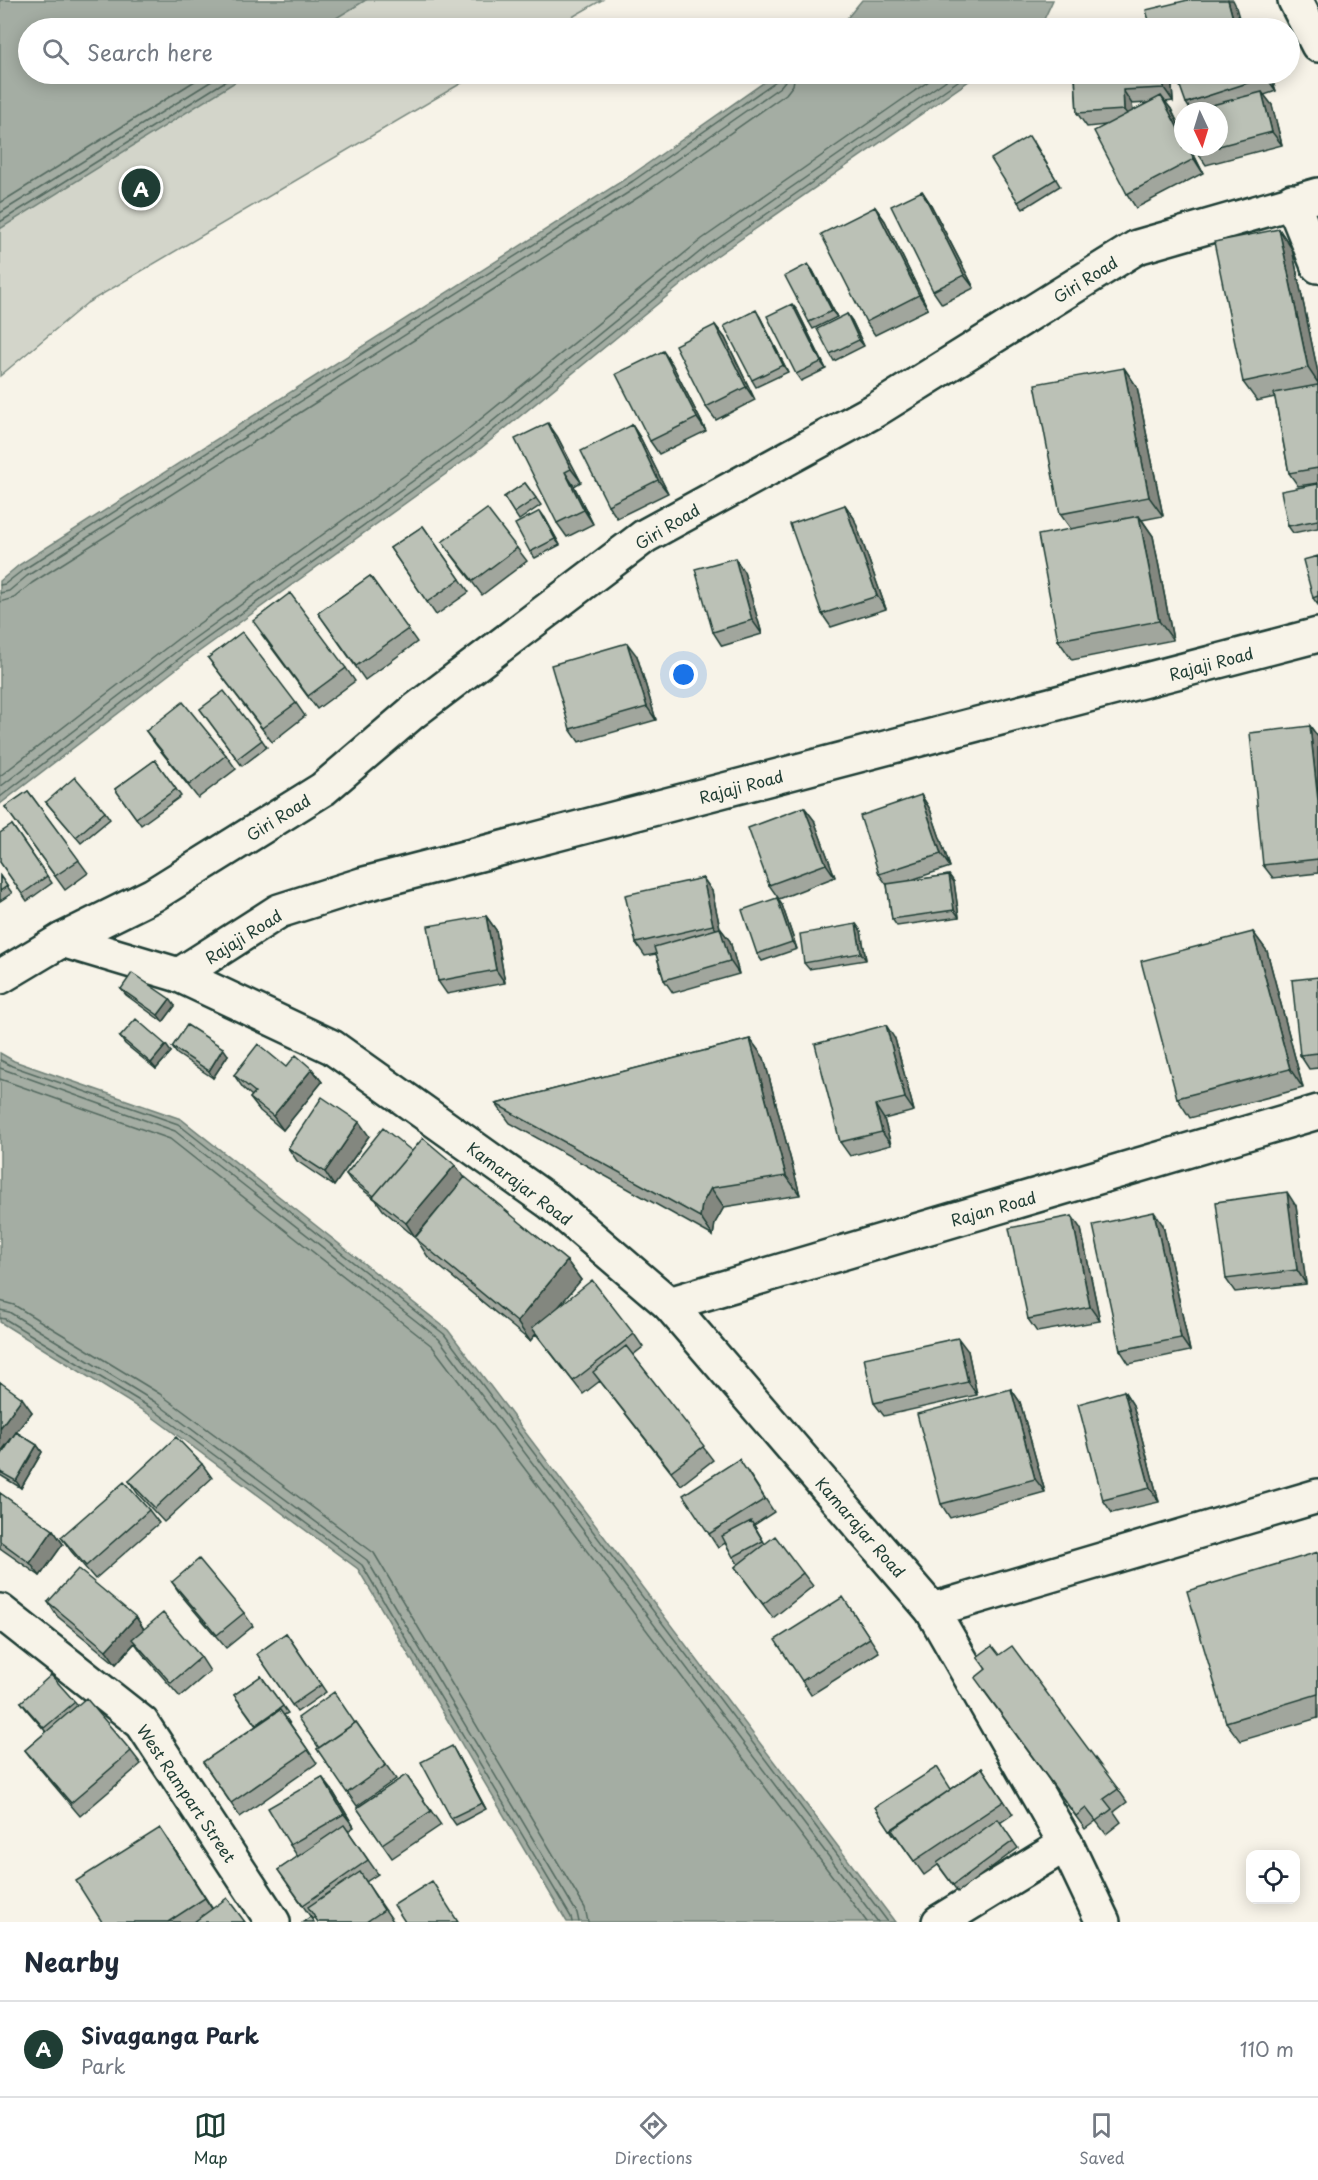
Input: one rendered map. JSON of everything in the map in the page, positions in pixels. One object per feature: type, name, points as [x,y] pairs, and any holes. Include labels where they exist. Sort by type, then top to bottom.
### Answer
[{"type":"street","points":[[1295,0],[1318,45]]},
{"type":"street","points":[[1305,198],[1318,266]]},
{"type":"street","name":"Giri Road","points":[[62,940],[153,895],[323,789],[414,712],[645,536],[874,411],[1137,247],[1305,198]]},
{"type":"street","name":"Rajaji Road","points":[[179,975],[279,911],[361,885],[1318,635]]},
{"type":"street","points":[[0,977],[62,940]]},
{"type":"street","name":"Kamarajar Road","points":[[62,940],[179,975],[332,1047],[551,1203],[669,1304],[932,1610],[1066,1844],[1103,1922]]},
{"type":"street","name":"Rajan Road","points":[[669,1304],[1318,1112]]},
{"type":"street","points":[[932,1610],[1318,1496]]},
{"type":"street","name":"West Rampart Street","points":[[0,1611],[142,1723],[273,1922]]},
{"type":"street","points":[[939,1922],[1066,1844]]},
{"type":"shaded area","points":[[0,0],[602,0],[570,18],[18,18],[18,84],[460,84],[87,303],[0,376]]},
{"type":"water","points":[[0,0],[366,0],[336,18],[18,18],[18,84],[232,84],[0,229]]},
{"type":"water","points":[[862,0],[1053,0],[1045,18],[847,18]]},
{"type":"water","points":[[762,84],[965,84],[715,257],[475,453],[193,656],[0,804],[0,581],[19,565],[630,176]]},
{"type":"water","points":[[0,1053],[14,1061],[181,1119],[448,1330],[895,1922],[567,1922],[358,1569],[147,1413],[0,1322]]},
{"type":"building","points":[[1188,0],[1228,0],[1233,18],[1148,18],[1146,10]]},
{"type":"building","points":[[1076,84],[1164,84],[1164,88],[1123,90],[1124,110],[1077,113]]},
{"type":"building","points":[[1179,84],[1244,84],[1186,102]]},
{"type":"building","points":[[1262,92],[1272,132],[1228,144],[1228,102],[1224,102]]},
{"type":"building","points":[[1161,96],[1174,121],[1174,156],[1192,156],[1194,159],[1127,194],[1094,131]]},
{"type":"building","points":[[1029,136],[1056,179],[1018,202],[991,159]]},
{"type":"building","points":[[922,191],[964,275],[933,291],[891,206]]},
{"type":"building","points":[[875,207],[919,295],[866,322],[821,234]]},
{"type":"building","points":[[1279,229],[1308,368],[1243,382],[1214,242]]},
{"type":"building","points":[[808,264],[832,311],[809,322],[785,276]]},
{"type":"building","points":[[792,304],[821,362],[796,374],[767,316]]},
{"type":"building","points":[[756,310],[783,365],[752,380],[724,326]]},
{"type":"building","points":[[847,314],[859,340],[830,354],[817,329]]},
{"type":"building","points":[[715,325],[746,387],[706,407],[675,345]]},
{"type":"building","points":[[663,351],[697,418],[650,441],[616,374]]},
{"type":"building","points":[[1124,368],[1149,497],[1060,514],[1035,384]]},
{"type":"building","points":[[1318,385],[1318,468],[1289,473],[1274,393]]},
{"type":"building","points":[[548,423],[571,469],[565,472],[584,510],[557,523],[515,439]]},
{"type":"building","points":[[632,425],[658,480],[608,505],[581,451]]},
{"type":"building","points":[[525,483],[536,498],[514,513],[504,497]]},
{"type":"building","points":[[1318,484],[1318,520],[1288,526],[1281,491]]},
{"type":"building","points":[[845,505],[877,596],[822,614],[790,524]]},
{"type":"building","points":[[487,509],[517,548],[473,581],[442,542]]},
{"type":"building","points":[[540,511],[555,539],[530,552],[515,524]]},
{"type":"building","points":[[1139,516],[1159,621],[1058,640],[1038,535]]},
{"type":"building","points":[[423,526],[460,579],[427,602],[390,548]]},
{"type":"building","points":[[1318,556],[1318,596],[1313,598],[1303,560]]},
{"type":"building","points":[[735,558],[752,620],[713,632],[695,569]]},
{"type":"building","points":[[370,576],[408,629],[356,666],[318,613]]},
{"type":"building","points":[[290,593],[346,668],[308,696],[253,621]]},
{"type":"building","points":[[242,632],[296,703],[262,728],[208,658]]},
{"type":"building","points":[[627,643],[647,707],[570,729],[551,665]]},
{"type":"building","points":[[224,691],[262,740],[237,759],[200,709]]},
{"type":"building","points":[[183,702],[226,755],[189,785],[146,731]]},
{"type":"building","points":[[1310,726],[1318,801],[1318,859],[1263,865],[1250,733]]},
{"type":"building","points":[[155,760],[176,789],[136,818],[115,789]]},
{"type":"building","points":[[75,777],[105,812],[76,837],[46,802]]},
{"type":"building","points":[[28,791],[79,860],[55,876],[5,807]]},
{"type":"building","points":[[921,795],[941,854],[879,874],[860,816]]},
{"type":"building","points":[[804,807],[826,864],[769,885],[748,828]]},
{"type":"building","points":[[12,825],[47,876],[22,894],[0,862],[0,833]]},
{"type":"building","points":[[949,875],[954,910],[892,919],[887,884]]},
{"type":"building","points":[[0,876],[7,886],[0,891]]},
{"type":"building","points":[[703,878],[713,925],[636,943],[625,895]]},
{"type":"building","points":[[777,898],[792,942],[757,954],[742,910]]},
{"type":"building","points":[[486,916],[496,970],[438,981],[428,926]]},
{"type":"building","points":[[856,924],[861,953],[804,963],[800,934]]},
{"type":"building","points":[[720,928],[730,961],[664,980],[654,947]]},
{"type":"building","points":[[1253,932],[1290,1069],[1177,1098],[1141,961]]},
{"type":"building","points":[[132,973],[170,999],[158,1015],[121,989]]},
{"type":"building","points":[[1318,977],[1318,1053],[1300,1055],[1292,980]]},
{"type":"building","points":[[136,1019],[166,1045],[151,1063],[120,1037]]},
{"type":"building","points":[[187,1025],[223,1048],[209,1071],[172,1047]]},
{"type":"building","points":[[886,1025],[905,1098],[875,1105],[882,1132],[840,1142],[815,1044]]},
{"type":"building","points":[[750,1039],[786,1176],[711,1188],[702,1204],[700,1217],[496,1104]]},
{"type":"building","points":[[258,1044],[286,1067],[296,1055],[312,1069],[273,1116],[250,1098],[255,1092],[234,1075]]},
{"type":"building","points":[[322,1097],[359,1122],[325,1172],[288,1148]]},
{"type":"building","points":[[383,1128],[412,1151],[374,1196],[346,1174]]},
{"type":"building","points":[[423,1138],[455,1165],[406,1223],[373,1197]]},
{"type":"building","points":[[465,1177],[567,1261],[517,1322],[415,1238]]},
{"type":"building","points":[[1287,1192],[1297,1270],[1226,1279],[1216,1202]]},
{"type":"building","points":[[1154,1212],[1181,1338],[1120,1350],[1093,1225]]},
{"type":"building","points":[[1072,1216],[1090,1307],[1028,1319],[1009,1228]]},
{"type":"building","points":[[592,1280],[634,1334],[573,1381],[532,1328]]},
{"type":"building","points":[[958,1338],[968,1382],[874,1403],[864,1358]]},
{"type":"building","points":[[626,1346],[704,1446],[671,1471],[593,1372]]},
{"type":"building","points":[[0,1382],[22,1398],[0,1428]]},
{"type":"building","points":[[1011,1389],[1035,1479],[941,1504],[917,1414]]},
{"type":"building","points":[[1124,1391],[1150,1488],[1103,1500],[1078,1404]]},
{"type":"building","points":[[16,1432],[37,1445],[16,1481],[0,1472],[0,1457]]},
{"type":"building","points":[[176,1437],[202,1464],[155,1508],[129,1481]]},
{"type":"building","points":[[739,1459],[765,1499],[709,1534],[683,1495]]},
{"type":"building","points":[[124,1482],[149,1510],[86,1566],[61,1537]]},
{"type":"building","points":[[0,1493],[53,1530],[30,1563],[0,1541]]},
{"type":"building","points":[[751,1521],[763,1541],[733,1557],[722,1536]]},
{"type":"building","points":[[775,1536],[803,1573],[763,1604],[735,1567]]},
{"type":"building","points":[[1318,1552],[1318,1694],[1226,1722],[1187,1591]]},
{"type":"building","points":[[199,1559],[244,1613],[217,1635],[172,1582]]},
{"type":"building","points":[[78,1569],[136,1617],[106,1650],[48,1602]]},
{"type":"building","points":[[843,1597],[870,1638],[802,1681],[775,1640]]},
{"type":"building","points":[[163,1613],[201,1657],[171,1683],[132,1639]]},
{"type":"building","points":[[286,1633],[321,1685],[292,1705],[257,1654]]},
{"type":"building","points":[[992,1646],[999,1655],[1012,1646],[1118,1789],[1104,1799],[1112,1809],[1096,1821],[1086,1808],[1076,1816],[975,1678],[986,1669],[977,1657]]},
{"type":"building","points":[[51,1675],[75,1702],[44,1728],[21,1702]]},
{"type":"building","points":[[261,1676],[283,1706],[256,1725],[234,1695]]},
{"type":"building","points":[[334,1692],[355,1723],[319,1748],[298,1718]]},
{"type":"building","points":[[86,1698],[131,1751],[71,1803],[25,1750]]},
{"type":"building","points":[[280,1710],[308,1750],[231,1803],[203,1762]]},
{"type":"building","points":[[356,1722],[386,1765],[347,1793],[317,1749]]},
{"type":"building","points":[[452,1746],[482,1803],[451,1818],[421,1762]]},
{"type":"building","points":[[937,1767],[951,1789],[890,1830],[875,1807]]},
{"type":"building","points":[[982,1768],[1004,1801],[914,1861],[892,1830]]},
{"type":"building","points":[[406,1775],[431,1811],[382,1844],[357,1808]]},
{"type":"building","points":[[322,1777],[344,1814],[290,1845],[268,1808]]},
{"type":"building","points":[[998,1819],[1013,1841],[953,1885],[937,1863]]},
{"type":"building","points":[[344,1825],[368,1860],[303,1905],[278,1870]]},
{"type":"building","points":[[160,1828],[205,1898],[168,1922],[102,1922],[76,1881]]},
{"type":"building","points":[[360,1872],[384,1910],[366,1922],[318,1922],[308,1907]]},
{"type":"building","points":[[432,1881],[458,1922],[405,1922],[394,1905]]},
{"type":"building","points":[[227,1898],[245,1922],[194,1922]]},
{"type":"building","points":[[310,1917],[314,1922],[303,1922]]},
{"type":"place","name":"Sivaganga Park","points":[[141,188]]}]
